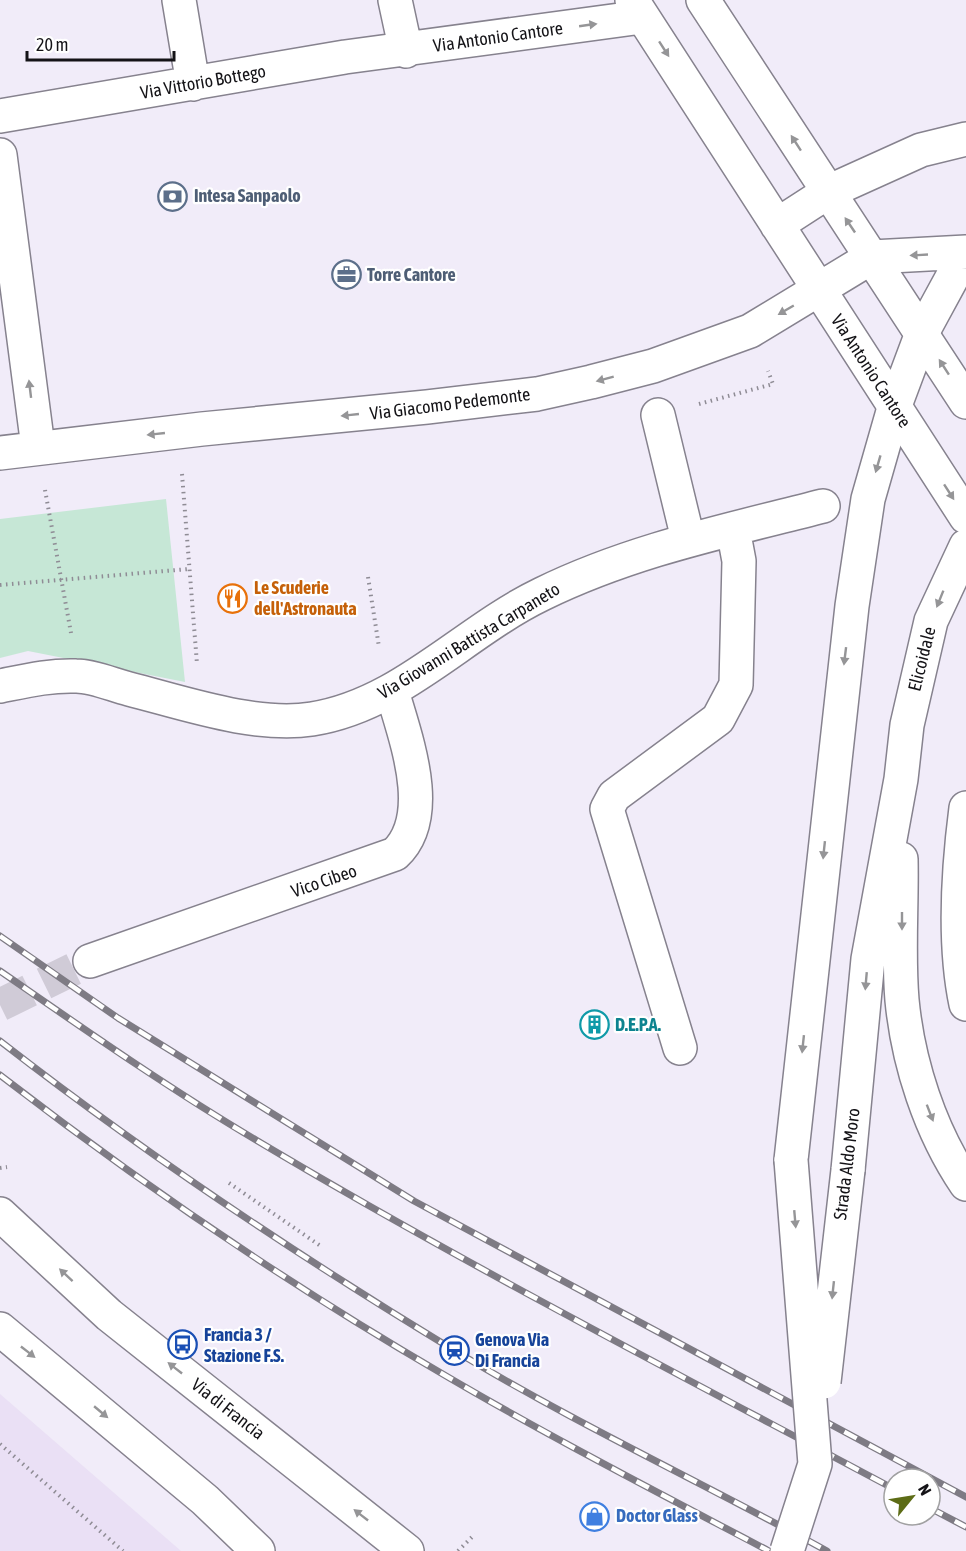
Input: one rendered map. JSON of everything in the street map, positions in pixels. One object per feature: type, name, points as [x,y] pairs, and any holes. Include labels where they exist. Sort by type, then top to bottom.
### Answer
[{"type":"main road","points":[[178,0],[193,84]]},
{"type":"main road","points":[[395,0],[406,51]]},
{"type":"main road","points":[[703,0],[966,402]]},
{"type":"main road","name":"Via Antonio Cantore","points":[[406,51],[637,8],[966,517]]},
{"type":"main road","name":"Via Vittorio Bottego","points":[[0,116],[345,57],[406,51]]},
{"type":"main road","points":[[777,225],[828,192],[921,150],[966,139]]},
{"type":"main road","points":[[0,155],[38,447]]},
{"type":"main road","points":[[872,257],[966,252]]},
{"type":"main road","points":[[787,1551],[815,1464],[791,1160],[852,606],[868,499],[894,408],[922,333],[966,252]]},
{"type":"main road","name":"Via Giacomo Pedemonte","points":[[0,453],[38,447],[537,394],[653,366],[740,336],[819,291],[872,257]]},
{"type":"main road","points":[[658,414],[688,539]]},
{"type":"main road","name":"Via Giovanni Battista Carpaneto","points":[[0,686],[36,678],[78,676],[201,707],[270,720],[311,719],[346,711],[392,691],[488,625],[539,595],[600,566],[688,539],[823,506]]},
{"type":"main road","points":[[680,1048],[608,809],[614,796],[718,719],[736,685],[739,561],[733,529]]},
{"type":"main road","name":"Elicoidale","points":[[901,779],[907,725],[931,621],[966,546]]},
{"type":"main road","name":"Vico Cibeo","points":[[90,961],[394,855],[404,846],[411,827],[415,790],[408,748],[392,691]]},
{"type":"main road","points":[[901,779],[902,999],[909,1048],[939,1136],[966,1184]]},
{"type":"main road","name":"Strada Aldo Moro","points":[[807,1551],[868,959],[901,779]]},
{"type":"main road","points":[[966,808],[960,879],[960,950],[966,1004]]},
{"type":"main road","name":"Via di Francia","points":[[0,1214],[109,1315],[407,1551]]},
{"type":"main road","points":[[0,1329],[205,1500],[258,1551]]},
{"type":"path","points":[[658,414],[774,384]]},
{"type":"path","points":[[179,432],[201,707]]},
{"type":"path","points":[[38,447],[78,676]]},
{"type":"path","points":[[0,585],[61,578],[189,570]]},
{"type":"path","points":[[368,577],[372,612],[392,691]]},
{"type":"path","points":[[0,1168],[7,1167]]},
{"type":"path","points":[[229,1183],[322,1247]]},
{"type":"path","points":[[0,1444],[123,1551]]},
{"type":"path","points":[[458,1551],[475,1534]]},
{"type":"shaded area","points":[[0,1394],[181,1551],[0,1551]]},
{"type":"green space","points":[[166,499],[185,682],[28,651],[0,658],[0,519]]},
{"type":"tunnel","points":[[0,1005],[90,961]]},
{"type":"railway","points":[[0,936],[118,1018],[414,1201],[966,1497]]},
{"type":"railway","points":[[0,971],[191,1100],[334,1186],[573,1318],[882,1483]]},
{"type":"railway","points":[[0,1041],[54,1083],[222,1202],[452,1349],[592,1428],[827,1551]]},
{"type":"railway","points":[[0,1075],[106,1155],[327,1304],[522,1419],[769,1551]]},
{"type":"railway","points":[[942,1514],[966,1527]]},
{"type":"place","name":"Intesa Sanpaolo","points":[[173,196]]},
{"type":"place","name":"Torre Cantore","points":[[346,275]]},
{"type":"place","name":"Le Scuderie dell'Astronauta","points":[[233,598]]},
{"type":"place","name":"D.E.P.A.","points":[[594,1025]]},
{"type":"place","name":"Francia 3 / Stazione F.S.","points":[[183,1345]]},
{"type":"place","name":"Genova Via Di Francia","points":[[454,1350]]},
{"type":"place","name":"Doctor Glass","points":[[595,1516]]}]
